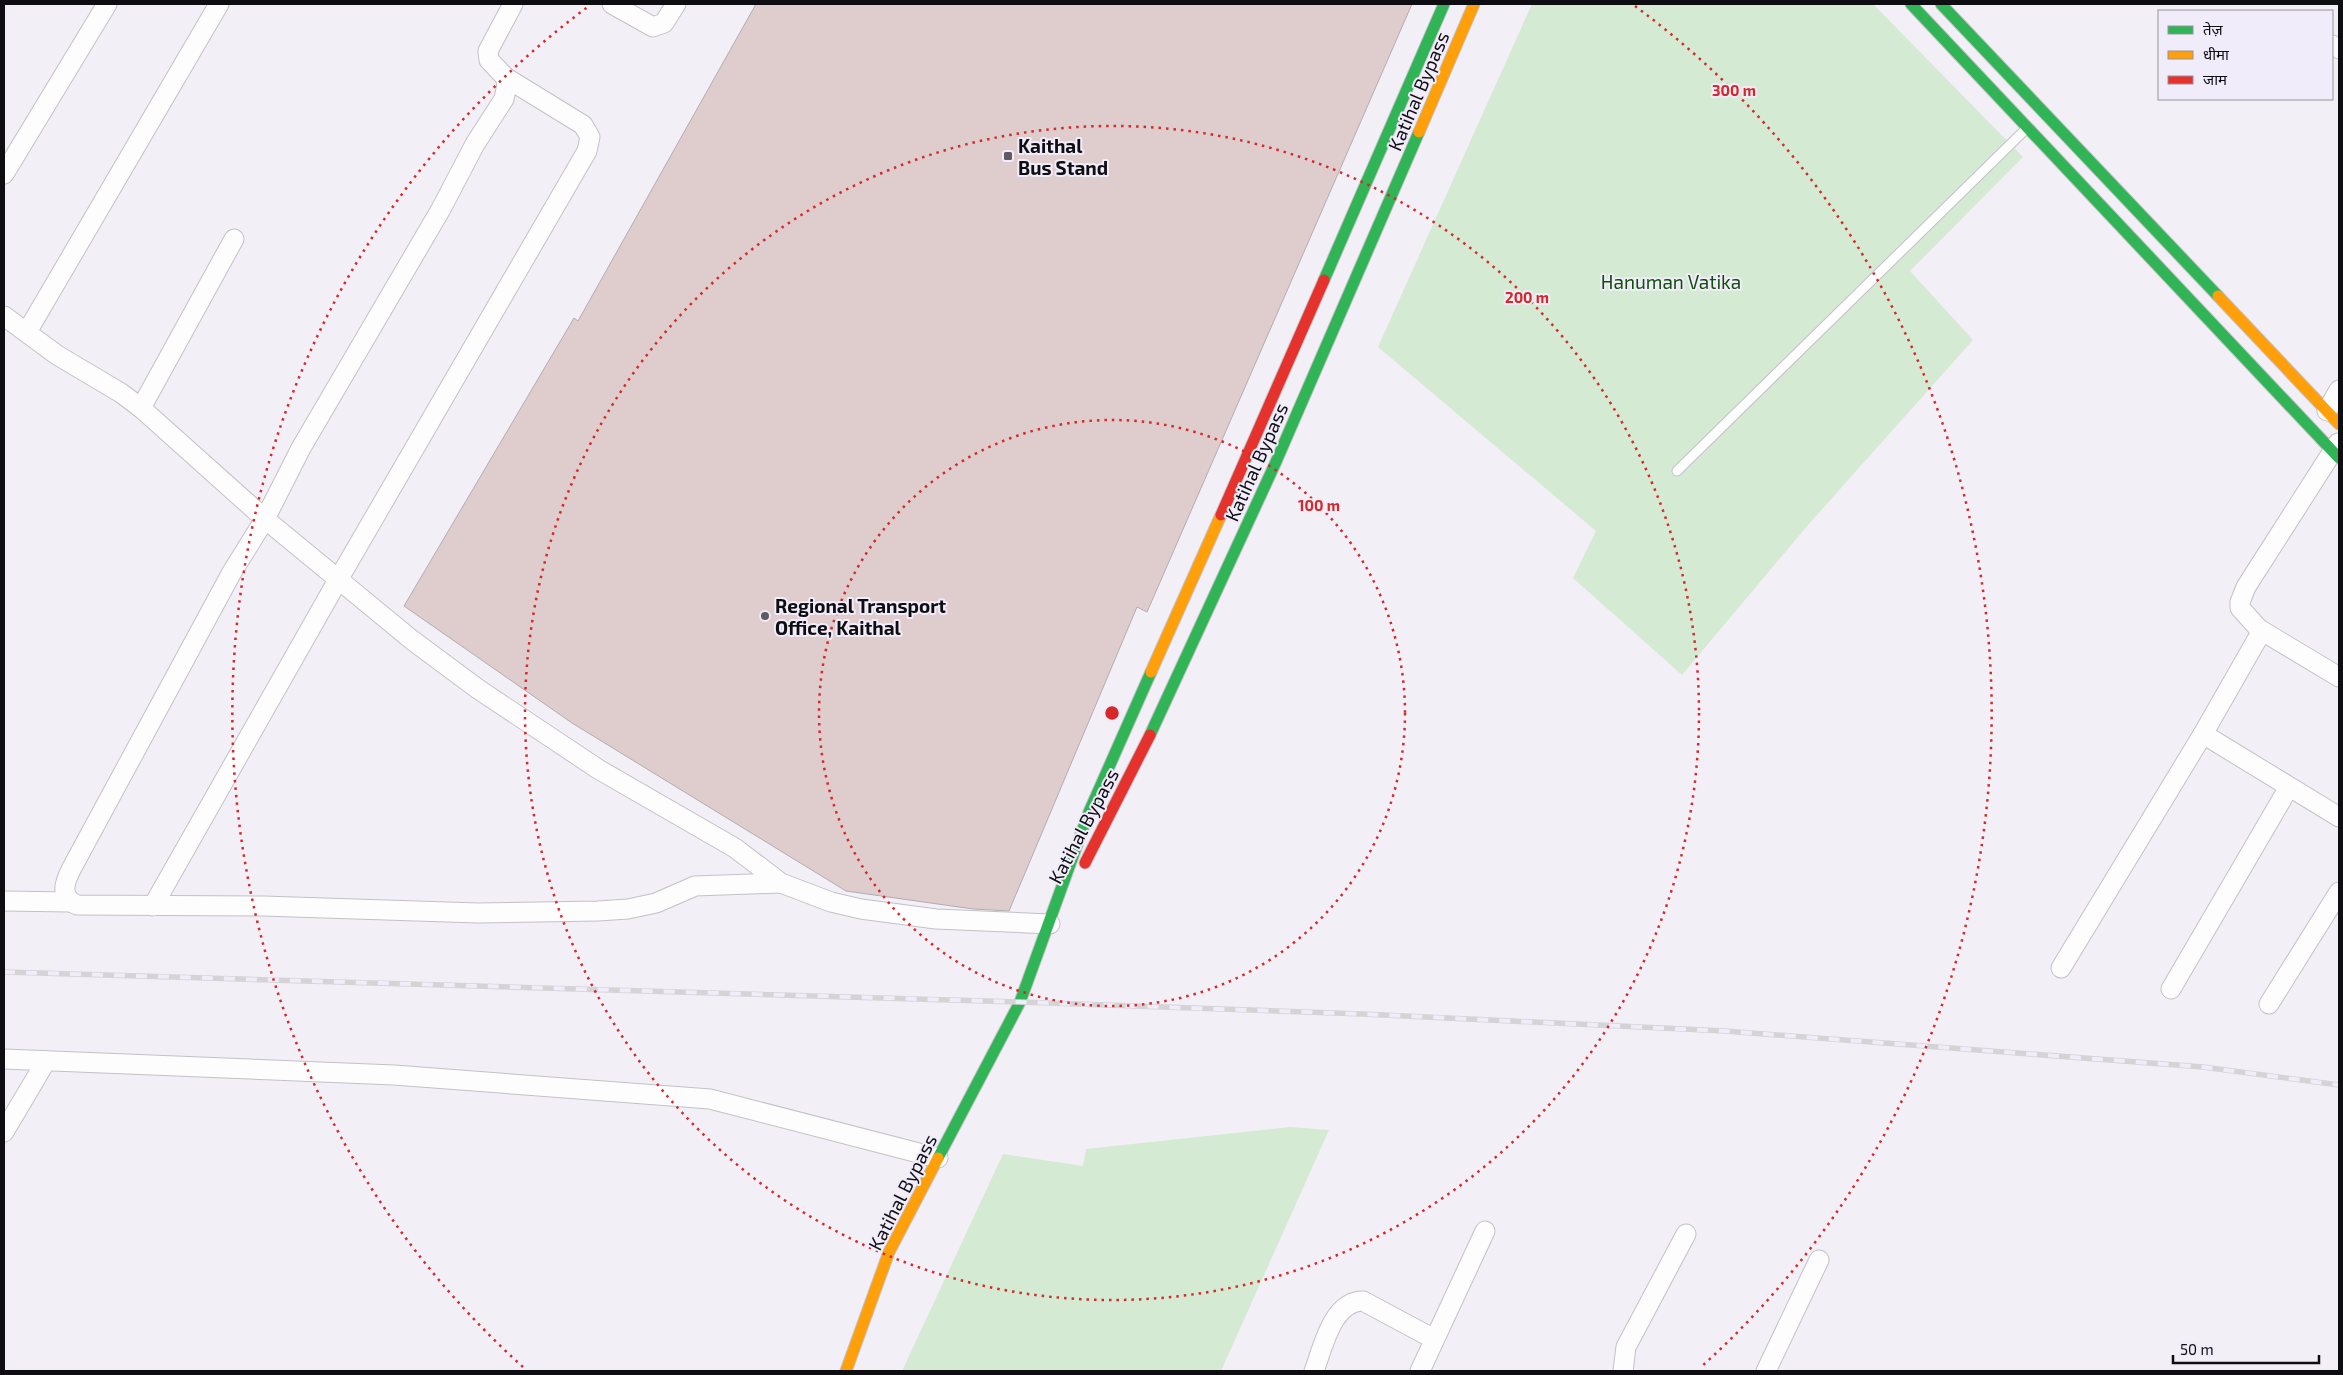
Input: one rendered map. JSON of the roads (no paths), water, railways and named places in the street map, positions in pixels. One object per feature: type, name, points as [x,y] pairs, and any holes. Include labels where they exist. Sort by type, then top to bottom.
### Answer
[{"type":"main road","name":"Katihal Bypass","points":[[846,1371],[889,1252],[1020,1002],[1050,924],[1089,812],[1269,407],[1444,4]]},
{"type":"main road","name":"Katihal Bypass","points":[[1050,924],[1108,823],[1223,578],[1295,418],[1474,4]]},
{"type":"main road","points":[[1911,4],[2027,128],[2337,451]]},
{"type":"main road","points":[[1941,4],[2333,417]]},
{"type":"street","points":[[4,174],[107,4]]},
{"type":"street","points":[[26,332],[219,4]]},
{"type":"street","points":[[153,906],[338,580],[590,144],[590,137],[587,131],[576,120],[505,77],[489,60],[488,51],[513,4]]},
{"type":"street","points":[[612,4],[653,27],[664,23],[676,4]]},
{"type":"street","points":[[70,902],[64,891],[65,884],[232,572],[264,519],[301,448],[441,209],[476,144],[504,99],[508,84],[505,77]]},
{"type":"street","points":[[140,408],[234,240]]},
{"type":"street","points":[[4,316],[57,356],[121,394],[140,408],[264,519],[338,580],[478,689],[598,769],[736,848],[781,883],[831,902],[861,909],[936,919],[1050,924]]},
{"type":"street","points":[[2333,417],[2339,390]]},
{"type":"street","points":[[2337,451],[2246,587],[2240,602],[2240,608],[2259,629],[2339,677]]},
{"type":"street","points":[[2061,968],[2203,734],[2259,636],[2259,629]]},
{"type":"street","points":[[2203,734],[2339,818]]},
{"type":"street","points":[[2171,989],[2289,787]]},
{"type":"street","points":[[4,901],[70,902],[77,906],[282,906],[478,913],[598,911],[628,909],[650,904],[695,886],[781,883]]},
{"type":"street","points":[[2269,1004],[2339,892]]},
{"type":"street","points":[[4,1059],[394,1075],[710,1099],[938,1158]]},
{"type":"street","points":[[4,1132],[46,1061]]},
{"type":"street","points":[[1420,1371],[1485,1231]]},
{"type":"street","points":[[1624,1371],[1626,1347],[1686,1234]]},
{"type":"street","points":[[1766,1371],[1819,1260]]},
{"type":"street","points":[[1314,1371],[1335,1318],[1344,1306],[1352,1301],[1362,1301],[1434,1339]]},
{"type":"lane","points":[[1677,471],[2027,128]]},
{"type":"railway","points":[[4,972],[1020,1002],[1362,1014],[1725,1031],[2203,1067],[2339,1085]]},
{"type":"place","name":"Kaithal Bus Stand","points":[[1008,156]]},
{"type":"place","name":"Regional Transport Office, Kaithal","points":[[765,616]]},
{"type":"park label","name":"Hanuman Vatika","points":[[1671,281]]}]
